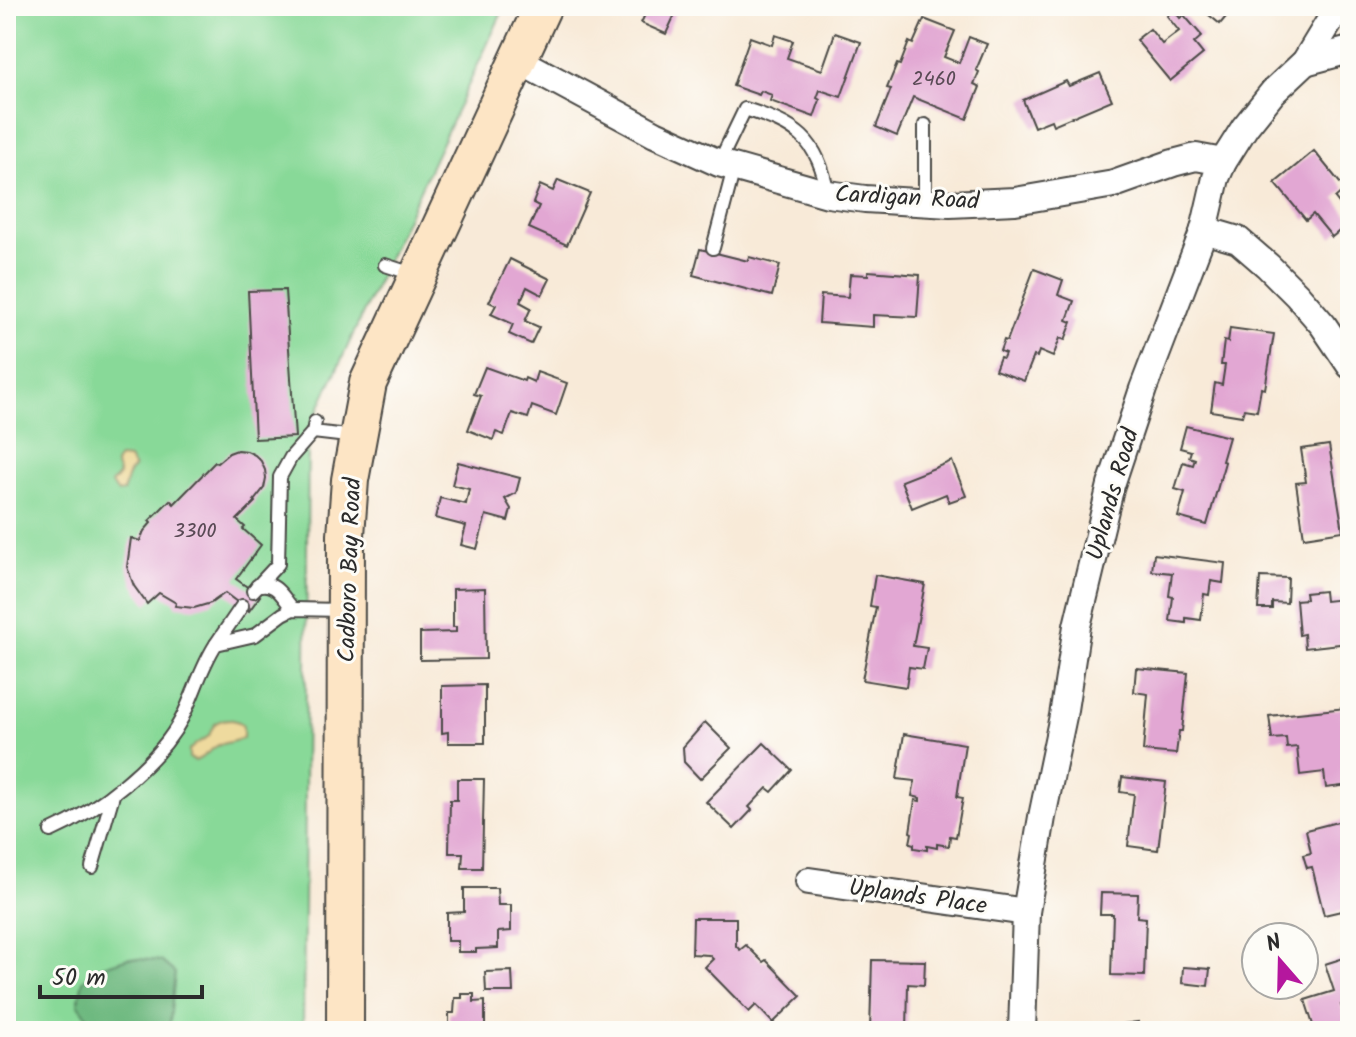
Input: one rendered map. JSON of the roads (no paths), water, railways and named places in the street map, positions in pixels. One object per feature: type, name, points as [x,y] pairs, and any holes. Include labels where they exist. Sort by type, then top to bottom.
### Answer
[{"type":"main road","name":"Cadboro Bay Road","points":[[345,1031],[347,521],[357,437],[368,383],[402,271],[518,60],[543,6]]},
{"type":"street","name":"Uplands Road","points":[[1022,1031],[1026,912],[1077,626],[1111,485],[1143,389],[1204,230],[1216,178],[1223,162],[1245,127],[1273,92],[1305,62],[1339,6]]},
{"type":"street","points":[[1305,62],[1350,50]]},
{"type":"street","name":"Cardigan Road","points":[[518,60],[655,134],[727,165],[828,194],[925,203],[1015,201],[1114,184],[1196,157],[1223,162]]},
{"type":"street","points":[[1204,230],[1238,240],[1268,266],[1323,325],[1350,365]]},
{"type":"street","name":"Uplands Place","points":[[809,881],[1026,912]]},
{"type":"lane","points":[[713,248],[727,165],[745,109],[779,120],[799,134],[817,156],[824,171],[828,194]]},
{"type":"lane","points":[[925,125],[925,203]]},
{"type":"lane","points":[[293,609],[273,586],[266,583],[255,588],[278,564],[280,477],[314,427],[357,437]]},
{"type":"lane","points":[[51,831],[68,824],[113,795],[169,740],[216,644],[242,606]]},
{"type":"lane","points":[[216,644],[255,635],[293,609],[346,610]]},
{"type":"lane","points":[[92,867],[113,795]]}]
